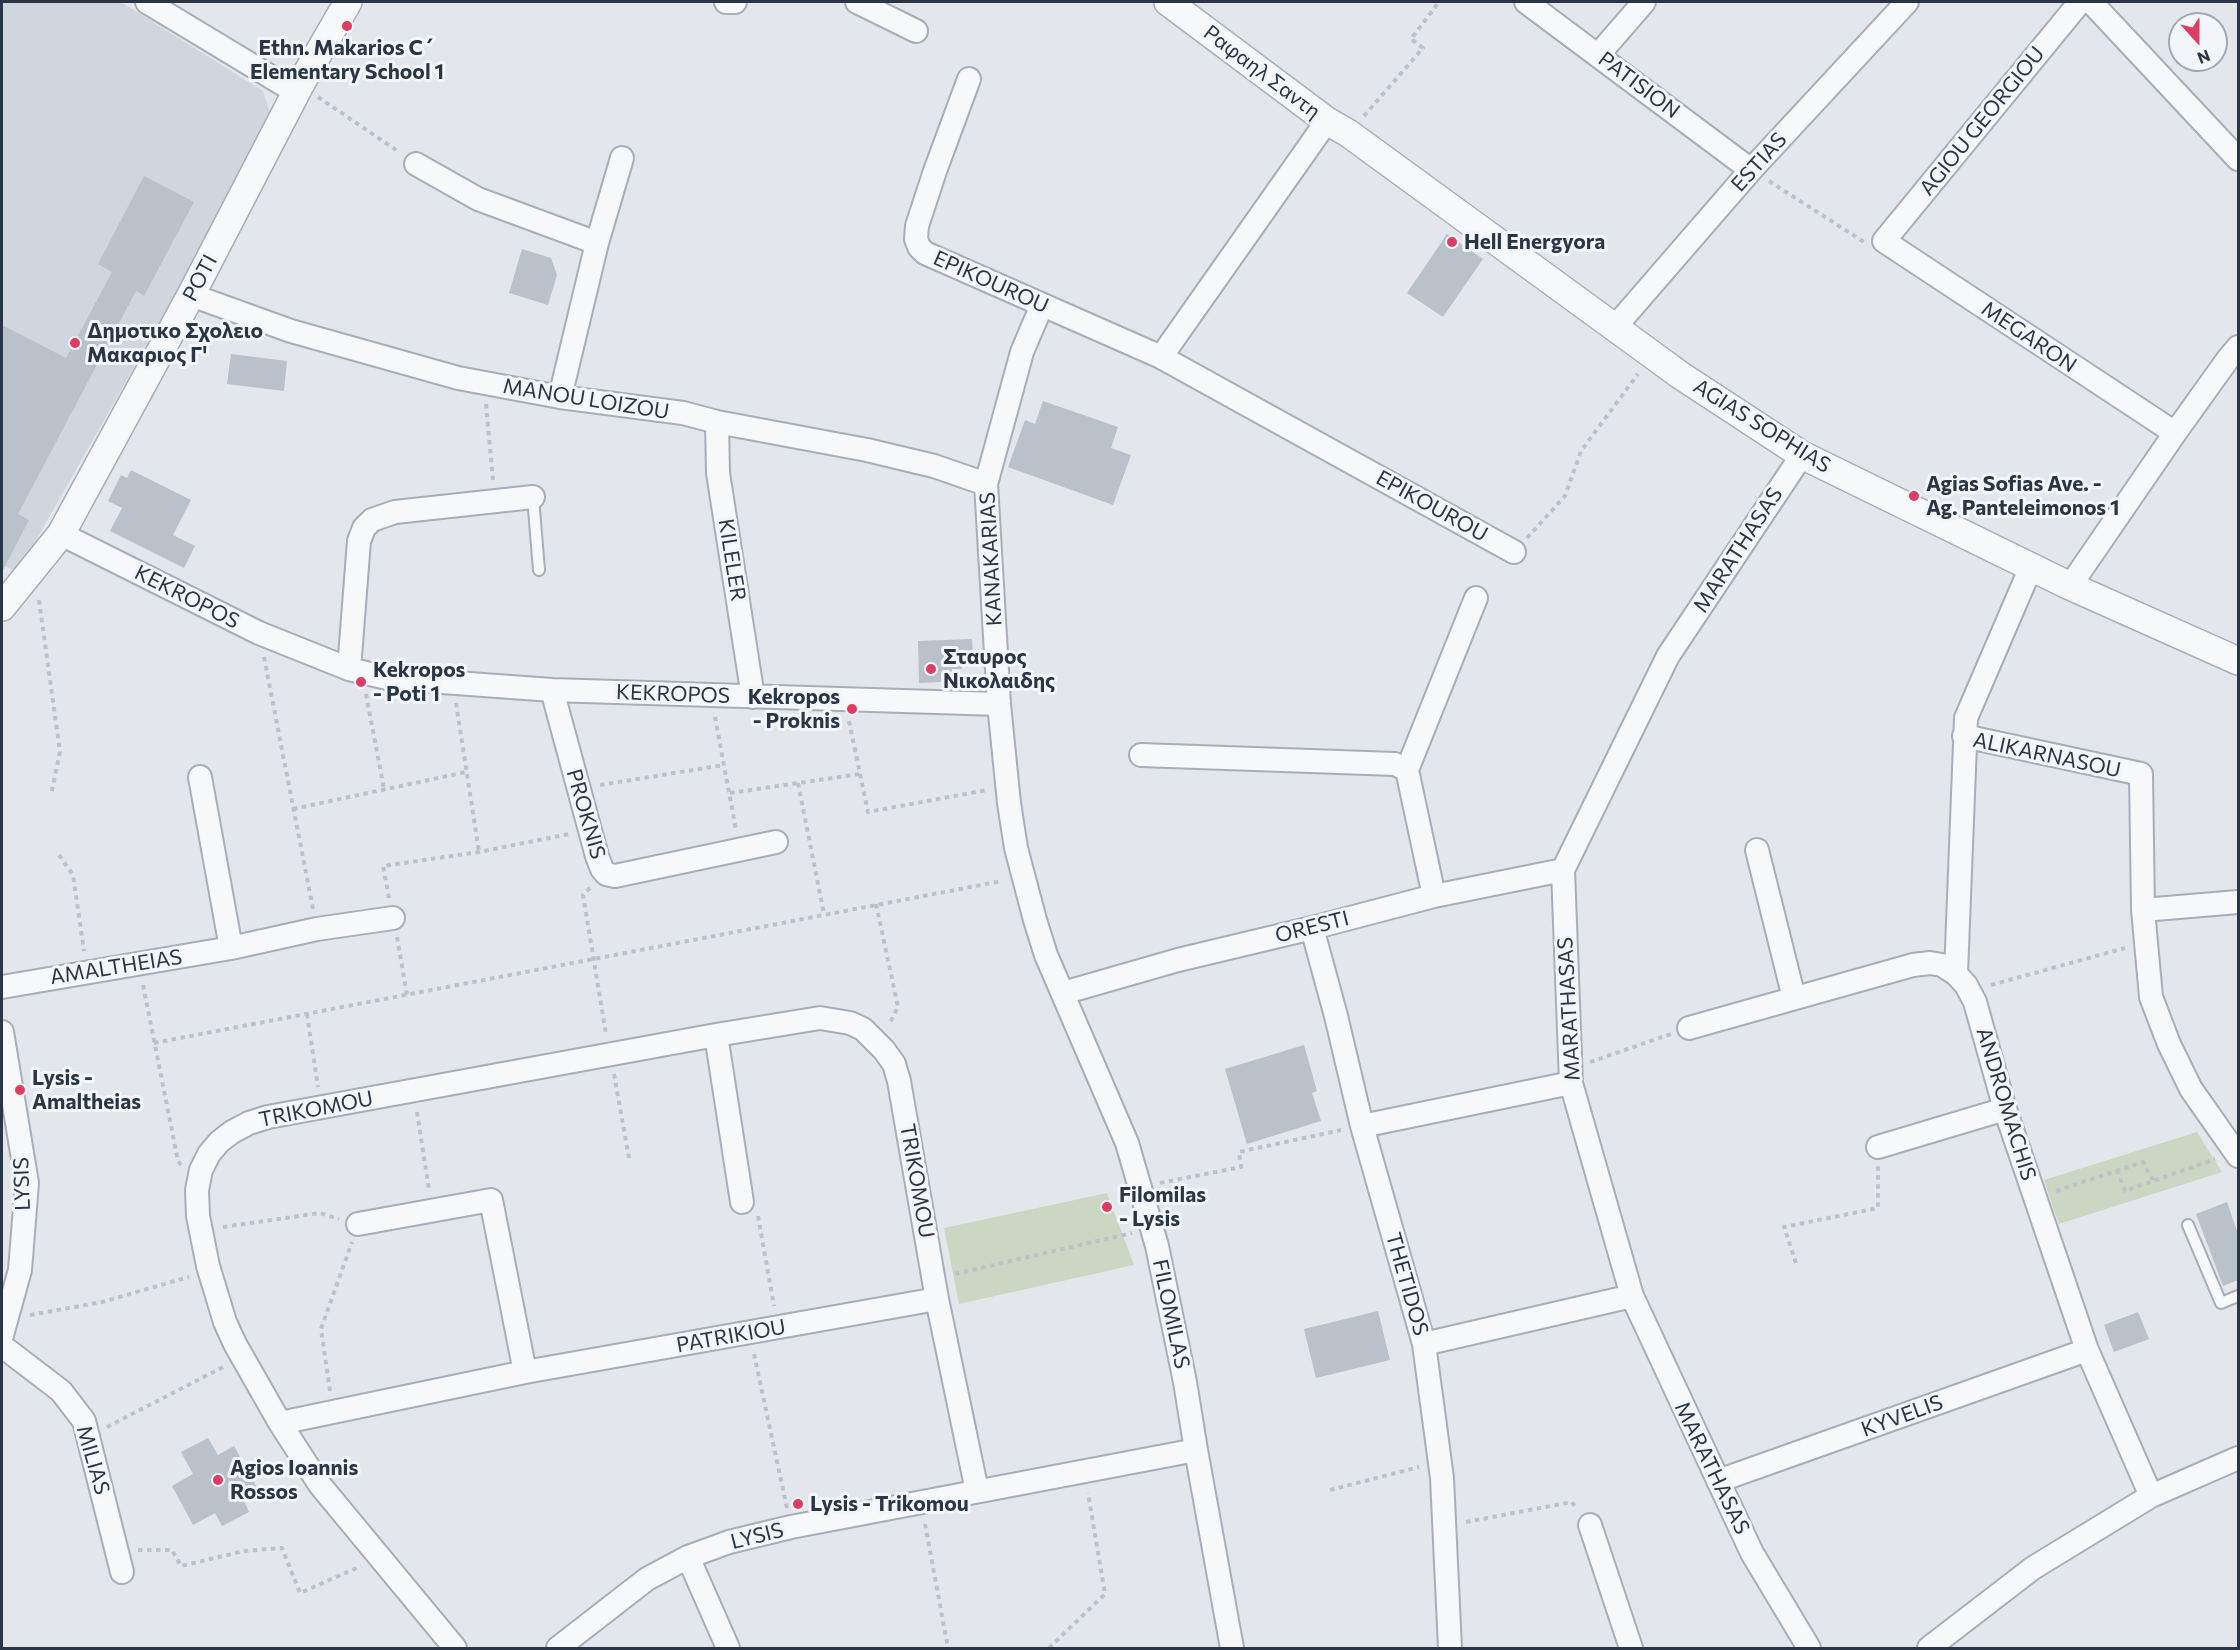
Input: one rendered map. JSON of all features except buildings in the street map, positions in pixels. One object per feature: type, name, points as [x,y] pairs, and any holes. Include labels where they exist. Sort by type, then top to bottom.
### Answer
[{"type":"street","points":[[147,2],[298,89]]},
{"type":"street","name":"POTI","points":[[2,607],[61,534],[191,296],[298,89],[348,2]]},
{"type":"street","points":[[726,2],[735,2]]},
{"type":"street","points":[[857,2],[916,31]]},
{"type":"street","name":"Ραφαηλ Σαντη","points":[[1168,2],[1338,127]]},
{"type":"street","name":"PATISION","points":[[1526,2],[1599,54],[1751,170]]},
{"type":"street","points":[[1599,54],[1644,2]]},
{"type":"street","name":"ESTIAS","points":[[1615,327],[1751,170],[1907,2]]},
{"type":"street","name":"AGIOU GEORGIOU","points":[[1884,241],[2080,2]]},
{"type":"street","points":[[2091,2],[2238,159]]},
{"type":"street","name":"EPIKOUROU","points":[[969,79],[934,171],[917,226],[916,239],[924,253],[1161,357],[1515,552]]},
{"type":"street","points":[[1161,357],[1338,127]]},
{"type":"street","name":"AGIAS SOPHIAS","points":[[1338,127],[1680,375],[1802,455],[2070,586],[2238,661]]},
{"type":"street","points":[[560,397],[597,243],[622,158]]},
{"type":"street","points":[[416,164],[478,199],[597,243]]},
{"type":"street","name":"MEGARON","points":[[1884,241],[2175,433]]},
{"type":"street","name":"MANOU LOIZOU","points":[[191,296],[310,337],[406,364],[560,397],[682,413],[717,422],[867,450],[934,466],[986,484]]},
{"type":"street","name":"KANAKARIAS","points":[[1042,305],[1022,352],[986,484],[999,704],[1016,848],[1041,938],[1063,993]]},
{"type":"street","points":[[2070,586],[2175,433],[2235,357]]},
{"type":"street","name":"KILELER","points":[[717,422],[718,473],[753,697]]},
{"type":"street","name":"MARATHASAS","points":[[1802,455],[1668,656],[1563,870],[1571,1076],[1632,1296],[1752,1553],[1809,1648]]},
{"type":"street","points":[[355,671],[359,541],[364,528],[372,520],[395,512],[533,497]]},
{"type":"street","name":"KEKROPOS","points":[[61,534],[259,633],[355,671],[387,678],[552,690],[999,704]]},
{"type":"street","points":[[1964,736],[1966,718],[2031,567]]},
{"type":"street","points":[[1434,896],[1407,770],[1476,598]]},
{"type":"street","name":"PROKNIS","points":[[552,690],[597,856],[606,874],[615,876],[776,842]]},
{"type":"street","name":"ALIKARNASOU","points":[[1963,982],[1964,736],[2141,774],[2143,910],[2151,997],[2169,1044],[2192,1089],[2237,1154]]},
{"type":"street","points":[[1141,755],[1395,764],[1407,770]]},
{"type":"street","points":[[200,777],[231,948]]},
{"type":"street","points":[[1757,850],[1794,998]]},
{"type":"street","name":"ORESTI","points":[[1063,993],[1178,960],[1434,896],[1563,870]]},
{"type":"street","points":[[2143,910],[2238,902]]},
{"type":"street","name":"AMALTHEIAS","points":[[2,987],[231,948],[317,929],[393,918]]},
{"type":"street","name":"THETIDOS","points":[[1312,928],[1362,1126],[1424,1344],[1450,1525],[1450,1648]]},
{"type":"street","points":[[1689,1028],[1921,964],[1942,965],[1963,982]]},
{"type":"street","name":"ANDROMACHIS","points":[[1963,982],[1975,1002],[2005,1109],[2087,1350],[2151,1496]]},
{"type":"street","name":"FILOMILAS","points":[[1063,993],[1112,1105],[1141,1187],[1152,1229],[1172,1311],[1232,1648]]},
{"type":"street","name":"TRIKOMOU","points":[[455,1648],[320,1485],[280,1423],[242,1357],[225,1322],[201,1230],[197,1190],[201,1170],[209,1154],[219,1142],[249,1123],[268,1117],[413,1090],[820,1018],[850,1023],[862,1029],[879,1044],[894,1064],[899,1081],[936,1289],[977,1491]]},
{"type":"street","name":"LYSIS","points":[[2,1032],[27,1183],[20,1270],[4,1327]]},
{"type":"street","points":[[716,1035],[742,1202]]},
{"type":"street","points":[[1362,1126],[1571,1076]]},
{"type":"street","points":[[1878,1147],[2005,1109]]},
{"type":"street","points":[[358,1224],[491,1200],[525,1372]]},
{"type":"street","name":"PATRIKIOU","points":[[280,1423],[525,1372],[778,1327],[936,1289]]},
{"type":"street","points":[[1424,1344],[1632,1296]]},
{"type":"street","name":"MILIAS","points":[[2,1346],[61,1391],[84,1420],[119,1561]]},
{"type":"street","name":"KYVELIS","points":[[1718,1481],[2087,1350]]},
{"type":"street","name":"LYSIS","points":[[558,1648],[647,1579],[688,1557],[751,1536],[1196,1450]]},
{"type":"street","points":[[1929,1648],[2033,1568],[2151,1496],[2238,1458]]},
{"type":"street","points":[[1590,1525],[1631,1648]]},
{"type":"street","points":[[688,1557],[728,1648]]},
{"type":"lane","points":[[533,497],[539,570]]},
{"type":"lane","points":[[2188,1225],[2221,1303],[2238,1296]]},
{"type":"path","points":[[1338,127],[1423,48],[1411,39],[1439,2]]},
{"type":"path","points":[[298,89],[416,164]]},
{"type":"path","points":[[1751,170],[1862,242],[1884,241]]},
{"type":"path","points":[[1515,552],[1565,496],[1581,451],[1652,354]]},
{"type":"path","points":[[484,382],[495,501]]},
{"type":"path","points":[[35,566],[60,752],[51,795]]},
{"type":"path","points":[[259,633],[317,929]]},
{"type":"path","points":[[355,671],[384,789]]},
{"type":"path","points":[[453,684],[479,852]]},
{"type":"path","points":[[711,695],[739,850]]},
{"type":"path","points":[[844,699],[868,812],[1007,786]]},
{"type":"path","points":[[579,789],[724,765]]},
{"type":"path","points":[[293,808],[466,771]]},
{"type":"path","points":[[730,793],[860,774]]},
{"type":"path","points":[[798,783],[825,914]]},
{"type":"path","points":[[383,866],[479,852],[590,829]]},
{"type":"path","points":[[58,855],[73,875],[88,972]]},
{"type":"path","points":[[606,874],[583,895],[629,1158]]},
{"type":"path","points":[[154,1043],[1023,877]]},
{"type":"path","points":[[876,904],[898,1007],[879,1044]]},
{"type":"path","points":[[1963,982],[2146,942]]},
{"type":"path","points":[[138,964],[178,1161],[197,1190]]},
{"type":"path","points":[[307,1014],[321,1107]]},
{"type":"path","points":[[1571,1076],[1689,1028]]},
{"type":"path","points":[[413,1090],[432,1211]]},
{"type":"path","points":[[1141,1187],[1241,1167],[1239,1152],[1362,1126]]},
{"type":"path","points":[[1796,1263],[1784,1227],[1878,1208],[1878,1147]]},
{"type":"path","points":[[2117,1170],[2125,1191],[2237,1154]]},
{"type":"path","points":[[2035,1198],[2144,1162],[2153,1180]]},
{"type":"path","points":[[742,1202],[757,1209],[778,1327]]},
{"type":"path","points":[[201,1230],[320,1213],[358,1224],[321,1329],[333,1412]]},
{"type":"path","points":[[936,1289],[1152,1229]]},
{"type":"path","points":[[4,1327],[210,1271]]},
{"type":"path","points":[[750,1332],[791,1527]]},
{"type":"path","points":[[88,1437],[242,1357]]},
{"type":"path","points":[[1330,1490],[1440,1462]]},
{"type":"path","points":[[1049,1648],[1105,1594],[1085,1471]]},
{"type":"path","points":[[921,1502],[948,1648]]},
{"type":"path","points":[[1450,1525],[1572,1502],[1590,1525]]},
{"type":"path","points":[[1450,1525],[1561,1504],[1590,1525]]},
{"type":"path","points":[[119,1561],[172,1550],[182,1566],[244,1551],[282,1548],[300,1593],[380,1558]]},
{"type":"shaded area","name":"Δημοτικο Σχολειο Μακαριος Γ'","points":[[2,2],[121,2],[263,91],[273,122],[18,572],[2,565]]},
{"type":"green space","points":[[2197,1132],[2222,1172],[2059,1224],[2044,1180]]},
{"type":"green space","points":[[1107,1193],[1134,1265],[959,1304],[944,1228]]},
{"type":"place","name":"Ethn. Makarios C´ Elementary School 1","points":[[347,26]]},
{"type":"place","name":"Hell Energyora","points":[[1452,242]]},
{"type":"place","name":"Δημοτικο Σχολειο Μακαριος Γ'","points":[[75,343]]},
{"type":"place","name":"Agias Sofias Ave. - Ag. Panteleimonos 1","points":[[1914,496]]},
{"type":"place","name":"Σταυρος Νικολαιδης","points":[[931,669]]},
{"type":"place","name":"Kekropos - Poti 1","points":[[361,682]]},
{"type":"place","name":"Kekropos - Proknis","points":[[852,709]]},
{"type":"place","name":"Lysis - Amaltheias","points":[[20,1090]]},
{"type":"place","name":"Filomilas - Lysis","points":[[1107,1207]]},
{"type":"place","name":"Agios Ioannis Rossos","points":[[218,1480]]},
{"type":"place","name":"Lysis - Trikomou","points":[[798,1504]]}]
